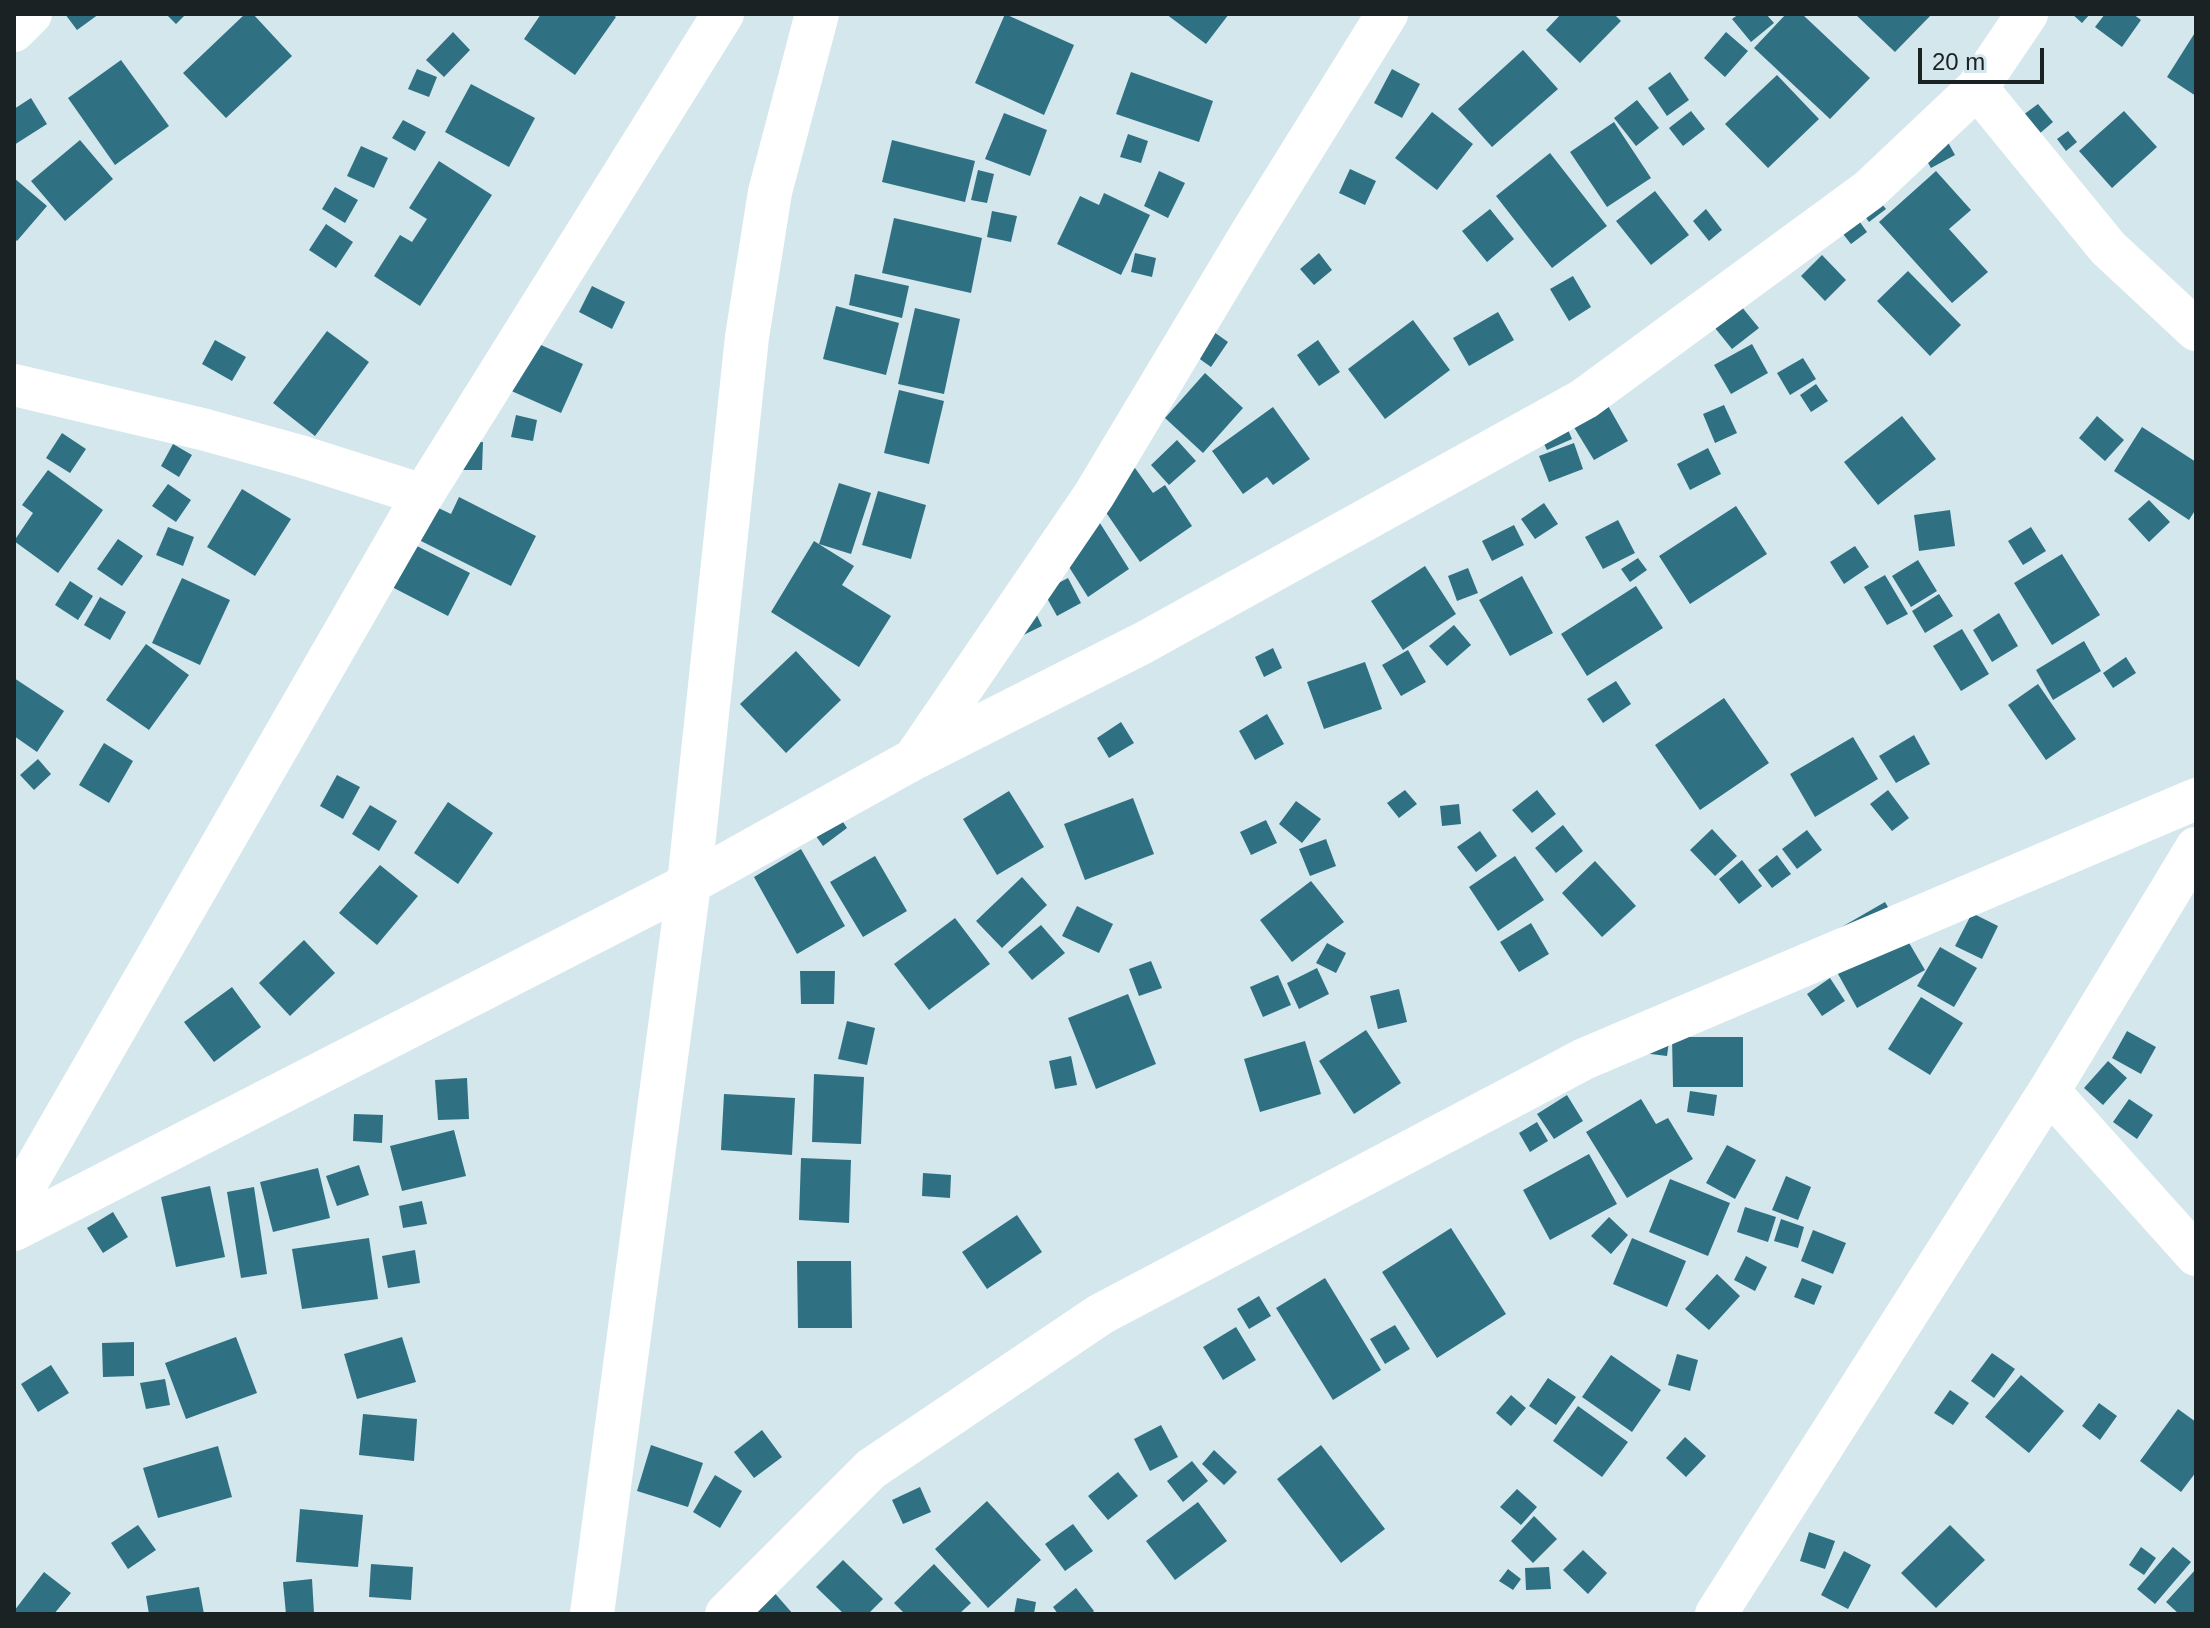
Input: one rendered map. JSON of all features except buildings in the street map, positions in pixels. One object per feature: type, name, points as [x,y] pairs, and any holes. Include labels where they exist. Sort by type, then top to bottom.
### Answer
[{"type":"main road","points":[[592,1614],[689,884],[747,337],[770,192],[817,14]]},
{"type":"street","points":[[14,31],[31,14]]},
{"type":"street","points":[[14,1205],[423,495],[723,14]]},
{"type":"street","points":[[914,759],[1094,495],[1387,14]]},
{"type":"street","points":[[14,1230],[689,884],[914,759],[1143,643],[1584,399],[1869,190],[1977,88],[2027,14]]},
{"type":"street","points":[[1977,88],[2108,248],[2196,330]]},
{"type":"street","points":[[14,385],[202,429],[423,495]]},
{"type":"street","points":[[726,1614],[871,1469],[1101,1314],[1584,1059],[2196,799]]},
{"type":"street","points":[[1716,1614],[2049,1091],[2196,848]]},
{"type":"street","points":[[2049,1091],[2196,1255]]}]
